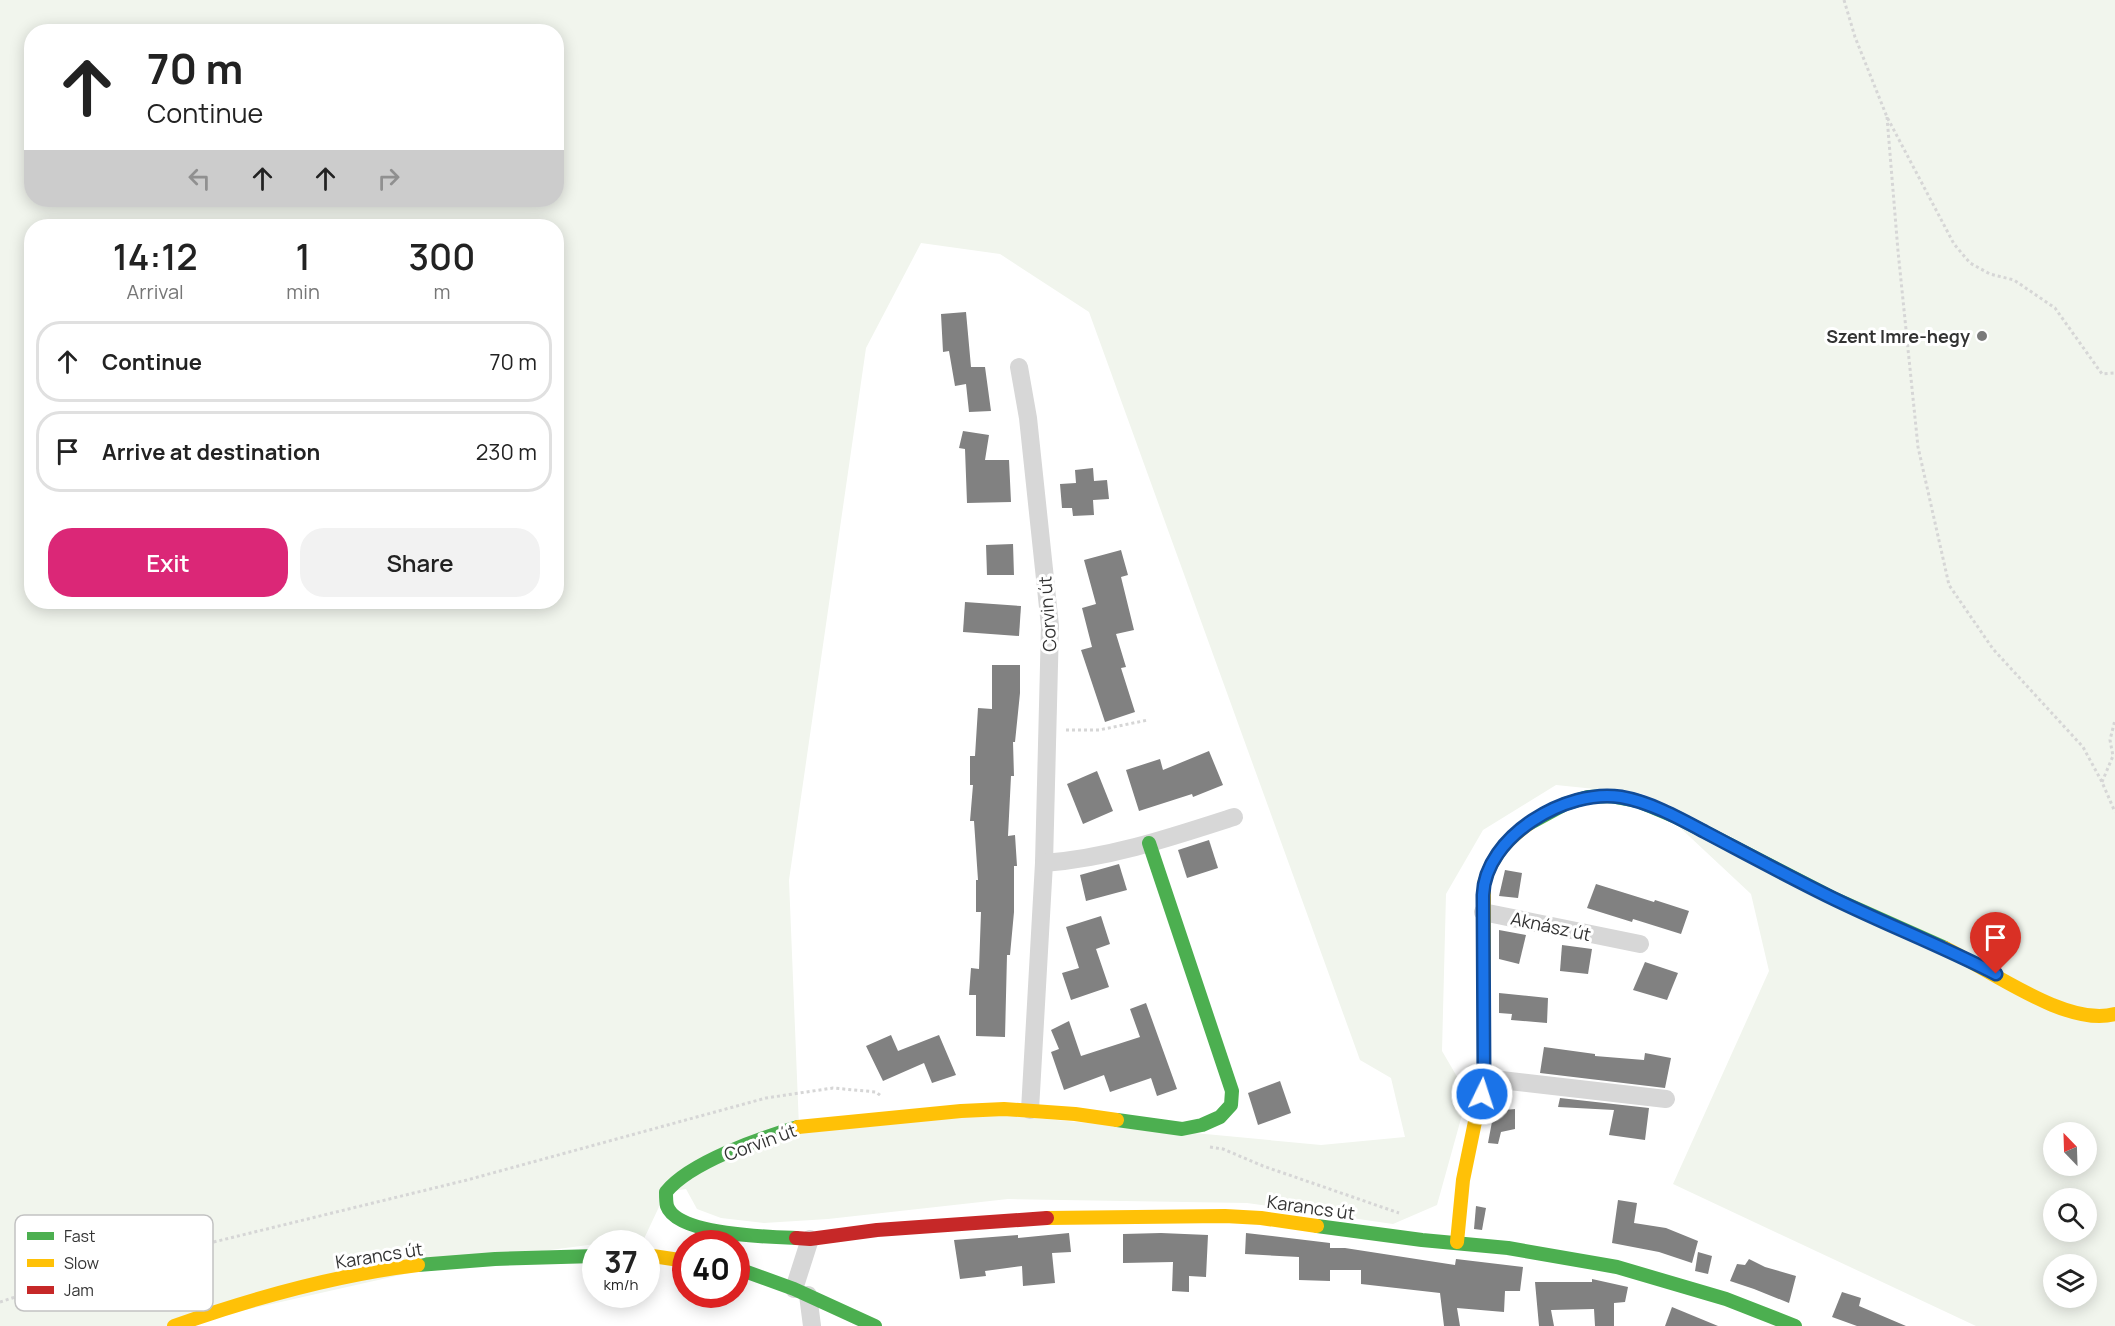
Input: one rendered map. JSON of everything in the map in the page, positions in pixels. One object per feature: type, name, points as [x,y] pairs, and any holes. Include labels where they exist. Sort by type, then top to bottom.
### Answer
[{"type":"street","name":"Corvin út","points":[[1019,367],[1028,418],[1050,626],[1044,863],[1030,1110]]},
{"type":"street","points":[[1483,912],[1483,885],[1486,872],[1500,849],[1517,832],[1546,814],[1584,798],[1599,795],[1622,797],[1640,801],[1689,824],[1819,892],[1960,955],[2068,1012],[2106,1018],[2115,1014]]},
{"type":"street","points":[[1044,863],[1093,857],[1149,843],[1234,817]]},
{"type":"street","name":"Corvin út","points":[[810,1239],[740,1236],[690,1224],[671,1212],[667,1206],[666,1192],[673,1183],[699,1166],[769,1136],[798,1127],[961,1111],[1030,1110],[1099,1116],[1182,1129],[1216,1119],[1231,1105],[1233,1096],[1231,1087],[1149,843]]},
{"type":"street","name":"Aknász út","points":[[1457,1242],[1463,1180],[1475,1131],[1484,1078],[1483,912],[1640,945]]},
{"type":"street","points":[[1484,1078],[1666,1099]]},
{"type":"street","name":"Karancs út","points":[[810,1239],[877,1230],[1030,1218],[1240,1216],[1422,1240],[1508,1248],[1617,1267],[1726,1299],[1795,1326]]},
{"type":"street","points":[[810,1239],[801,1292],[812,1326]]},
{"type":"street","name":"Karancs út","points":[[174,1326],[282,1291],[395,1268],[470,1261],[582,1257]]},
{"type":"street","points":[[750,1273],[801,1292],[875,1326]]},
{"type":"path","points":[[1844,0],[1855,37],[1887,117],[1954,244],[1970,263],[1990,273],[2014,280],[2055,308],[2102,374],[2115,373]]},
{"type":"path","points":[[1887,117],[1918,447],[1949,585],[1993,649],[2083,747],[2115,812]]},
{"type":"path","points":[[1046,727],[1061,730],[1099,730],[1148,720]]},
{"type":"path","points":[[2102,782],[2113,756],[2110,740],[2115,720]]},
{"type":"path","points":[[213,1242],[467,1180],[766,1098],[832,1088],[876,1092],[885,1098]]},
{"type":"path","points":[[1202,1146],[1223,1149],[1263,1166],[1402,1214]]},
{"type":"path","points":[[0,1302],[15,1297]]},
{"type":"shaded area","points":[[0,0],[2115,0],[2115,1326],[1976,1326],[1673,1184],[1769,971],[1751,894],[1644,794],[1556,785],[1483,830],[1446,894],[1442,1051],[1459,1080],[1462,1115],[1437,1205],[1393,1224],[1247,1203],[1008,1199],[828,1219],[764,1223],[721,1218],[697,1209],[686,1189],[666,1192],[648,1230],[582,1230],[582,1246],[458,1262],[174,1326],[0,1326]],"holes":[[[921,243],[1000,254],[1089,312],[1360,1060],[1391,1078],[1405,1137],[1321,1145],[961,1111],[799,1127],[789,880],[866,348]]]},
{"type":"building","points":[[966,312],[971,367],[985,367],[991,411],[969,412],[966,384],[955,386],[949,351],[943,352],[941,314]]},
{"type":"building","points":[[963,431],[989,435],[985,460],[1009,460],[1011,502],[967,503],[965,449],[959,448]]},
{"type":"building","points":[[1093,468],[1094,481],[1107,480],[1109,499],[1093,500],[1094,515],[1073,516],[1072,508],[1062,508],[1060,484],[1076,483],[1075,470]]},
{"type":"building","points":[[1013,544],[1014,575],[987,575],[986,545]]},
{"type":"building","points":[[1121,550],[1128,575],[1121,577],[1134,630],[1116,634],[1126,667],[1121,668],[1135,712],[1105,722],[1081,650],[1092,647],[1082,608],[1096,604],[1084,560]]},
{"type":"building","points":[[965,602],[1021,606],[1019,636],[963,632]]},
{"type":"building","points":[[992,665],[1020,665],[1020,693],[1015,742],[1013,742],[1014,776],[1011,776],[1008,836],[1015,835],[1017,866],[1014,866],[1014,912],[1010,955],[1007,955],[1005,1037],[976,1036],[976,995],[969,995],[971,968],[979,969],[981,912],[976,912],[976,880],[978,880],[974,821],[970,821],[973,785],[970,785],[970,756],[975,756],[978,708],[992,709]]},
{"type":"building","points":[[1209,751],[1223,785],[1193,797],[1192,794],[1139,811],[1126,770],[1160,759],[1163,770]]},
{"type":"building","points":[[1097,771],[1113,811],[1083,824],[1067,784]]},
{"type":"building","points":[[1209,840],[1218,868],[1187,878],[1178,850]]},
{"type":"building","points":[[1119,864],[1127,890],[1086,901],[1080,875]]},
{"type":"building","points":[[1505,870],[1522,873],[1518,898],[1499,896]]},
{"type":"building","points":[[1596,884],[1689,911],[1681,934],[1587,908]]},
{"type":"building","points":[[1101,916],[1110,944],[1096,949],[1109,987],[1071,1000],[1062,973],[1079,968],[1066,927]]},
{"type":"building","points":[[1499,930],[1526,935],[1519,964],[1499,959]]},
{"type":"building","points":[[1562,945],[1592,949],[1588,974],[1560,971]]},
{"type":"building","points":[[1645,962],[1678,973],[1667,1000],[1633,990]]},
{"type":"building","points":[[1499,993],[1548,998],[1547,1023],[1511,1020],[1512,1014],[1499,1013]]},
{"type":"building","points":[[1146,1003],[1177,1089],[1157,1096],[1151,1078],[1110,1092],[1104,1075],[1064,1090],[1051,1052],[1059,1049],[1051,1030],[1069,1021],[1081,1056],[1140,1037],[1130,1009]]},
{"type":"building","points":[[891,1035],[898,1051],[939,1035],[956,1075],[932,1083],[924,1063],[883,1081],[866,1046]]},
{"type":"building","points":[[1544,1047],[1595,1054],[1595,1056],[1644,1060],[1645,1053],[1671,1058],[1665,1088],[1540,1073]]},
{"type":"building","points":[[1280,1081],[1291,1113],[1258,1125],[1248,1093]]},
{"type":"building","points":[[1560,1098],[1649,1108],[1645,1140],[1609,1135],[1614,1110],[1558,1107]]},
{"type":"building","points":[[1515,1109],[1515,1129],[1501,1132],[1498,1144],[1488,1143],[1494,1111]]},
{"type":"building","points":[[1618,1200],[1637,1203],[1634,1223],[1666,1228],[1698,1241],[1692,1263],[1659,1252],[1612,1243]]},
{"type":"building","points":[[1476,1206],[1486,1208],[1482,1230],[1474,1229]]},
{"type":"building","points":[[1069,1233],[1071,1252],[1052,1253],[1055,1283],[1023,1286],[1022,1266],[985,1271],[986,1276],[960,1279],[954,1240],[1018,1235],[1018,1238]]},
{"type":"building","points":[[1246,1233],[1330,1243],[1330,1248],[1345,1248],[1455,1265],[1456,1259],[1523,1267],[1520,1291],[1505,1291],[1504,1312],[1457,1308],[1460,1326],[1444,1326],[1440,1293],[1361,1284],[1361,1270],[1330,1270],[1330,1281],[1299,1280],[1299,1257],[1245,1254]]},
{"type":"building","points":[[1123,1234],[1208,1235],[1206,1277],[1189,1276],[1189,1292],[1172,1291],[1173,1262],[1123,1263]]},
{"type":"building","points":[[1698,1252],[1712,1256],[1708,1274],[1695,1271]]},
{"type":"building","points":[[1749,1259],[1765,1267],[1796,1276],[1789,1303],[1730,1281],[1737,1264],[1745,1265]]},
{"type":"building","points":[[1592,1279],[1628,1287],[1625,1302],[1614,1303],[1614,1326],[1595,1326],[1594,1309],[1551,1310],[1554,1326],[1539,1326],[1535,1282],[1592,1282]]},
{"type":"building","points":[[1842,1292],[1861,1298],[1859,1306],[1906,1326],[1857,1326],[1832,1317]]},
{"type":"building","points":[[1672,1307],[1718,1326],[1665,1326]]},
{"type":"traffic: fast","points":[[1530,823],[1565,804],[1588,797],[1611,796],[1638,801],[1676,817],[1835,899],[1945,948]]},
{"type":"traffic: fast","points":[[1117,1120],[1182,1129],[1202,1125],[1220,1117],[1231,1105],[1232,1091],[1149,843]]},
{"type":"traffic: fast","points":[[796,1238],[746,1235],[705,1229],[688,1223],[674,1216],[667,1206],[666,1192],[692,1171],[727,1152],[798,1127]]},
{"type":"traffic: fast","points":[[1317,1226],[1422,1240],[1508,1248],[1617,1267],[1726,1299],[1795,1326]]},
{"type":"traffic: fast","points":[[418,1265],[495,1259],[582,1256]]},
{"type":"traffic: fast","points":[[750,1273],[794,1289],[875,1326]]},
{"type":"traffic: slow","points":[[1457,1242],[1463,1180],[1484,1078],[1484,884],[1491,865],[1501,849],[1530,823]]},
{"type":"traffic: slow","points":[[1945,948],[2052,1005],[2075,1013],[2096,1016],[2115,1014]]},
{"type":"traffic: slow","points":[[798,1127],[1004,1109],[1075,1114],[1117,1120]]},
{"type":"traffic: slow","points":[[1047,1218],[1225,1216],[1261,1218],[1317,1226]]},
{"type":"traffic: slow","points":[[660,1257],[672,1259]]},
{"type":"traffic: slow","points":[[174,1326],[234,1306],[325,1281],[418,1265]]},
{"type":"traffic: jam","points":[[796,1238],[810,1239],[877,1230],[1047,1218]]},
{"type":"place","name":"Szent Imre-hegy","points":[[1982,336]]},
{"type":"route","points":[[1482,1094],[1484,1078],[1483,885],[1486,872],[1500,849],[1517,832],[1533,820],[1584,798],[1599,795],[1640,801],[1819,892],[1960,955],[1996,974]]}]
